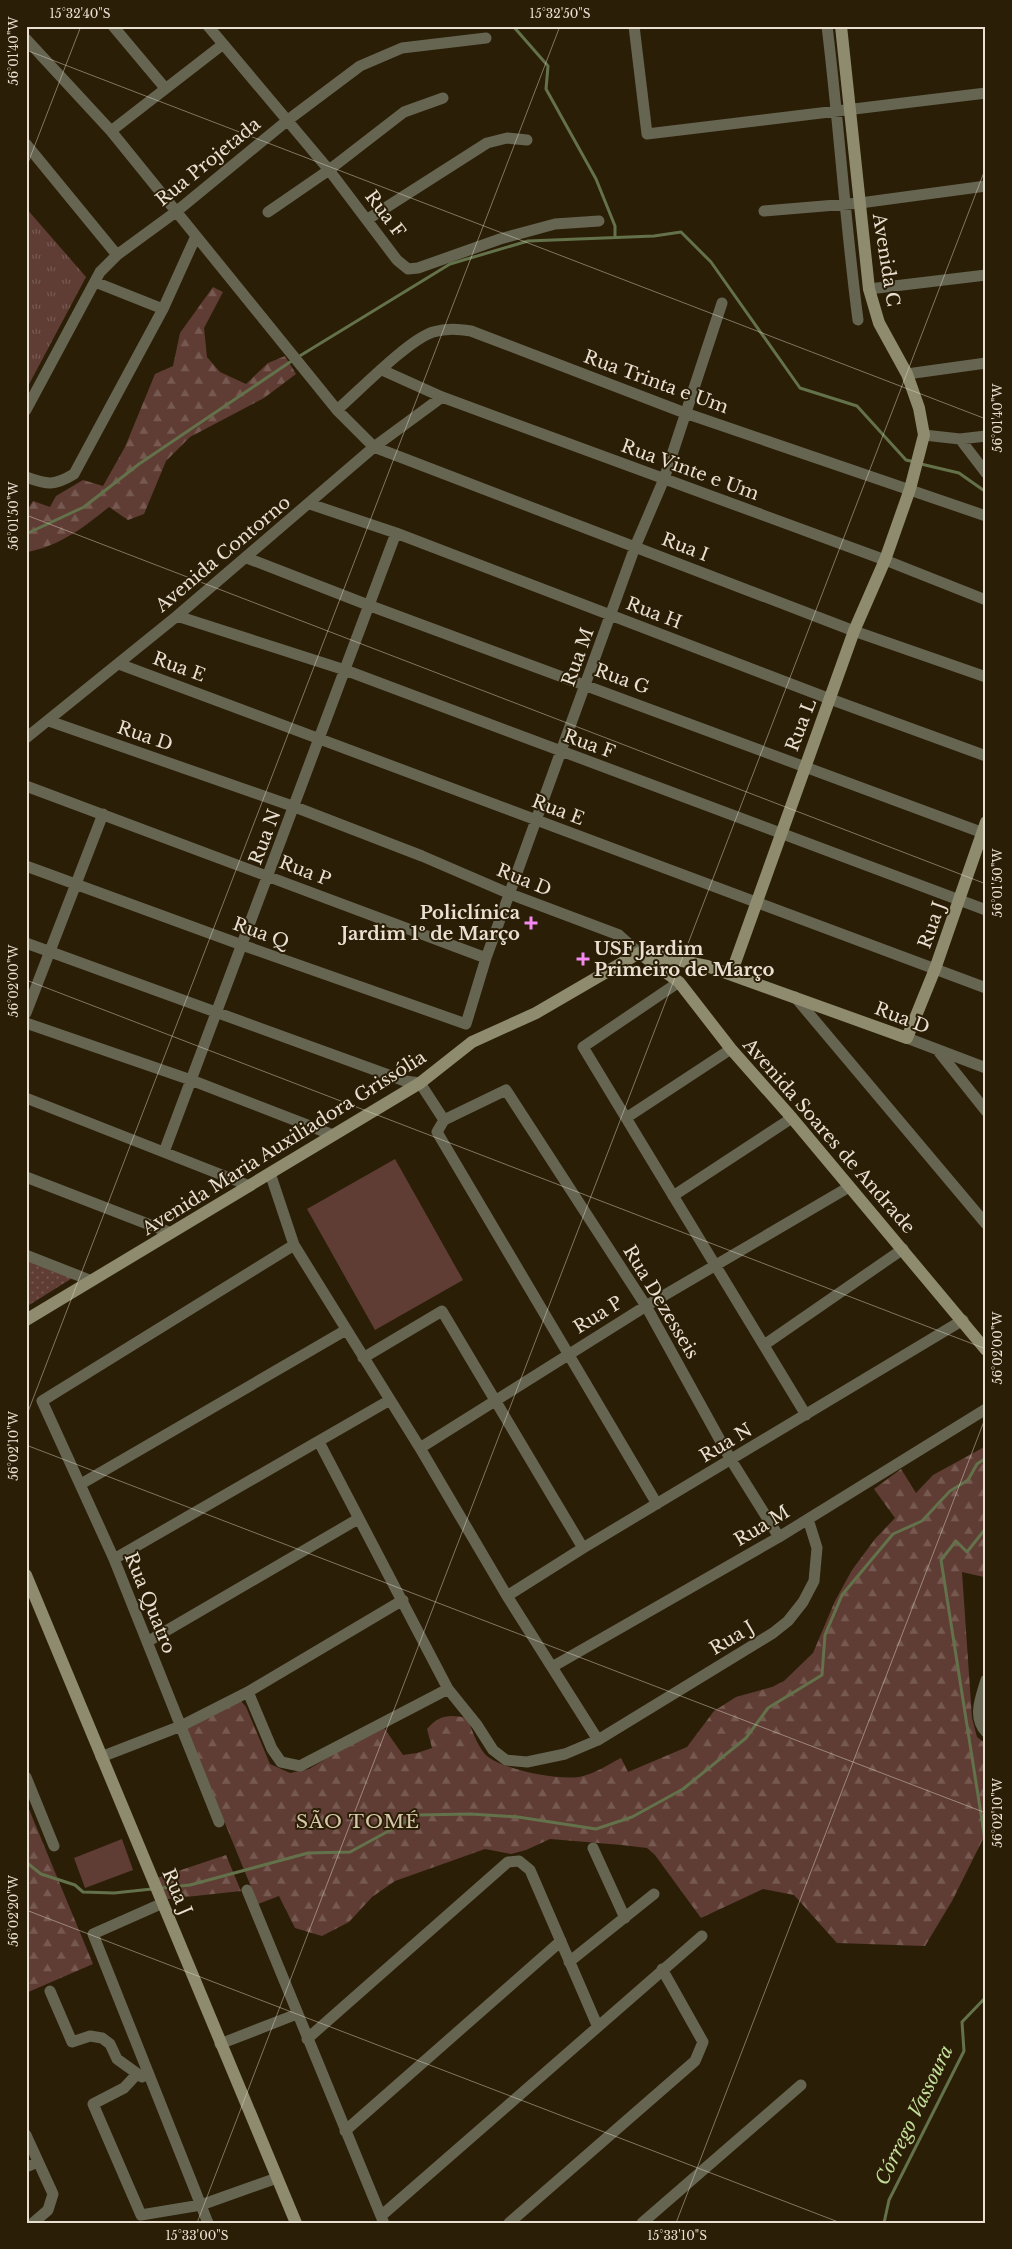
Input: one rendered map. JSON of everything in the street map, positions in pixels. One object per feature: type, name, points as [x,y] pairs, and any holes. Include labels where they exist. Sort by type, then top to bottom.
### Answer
[{"type":"street","points":[[113,26],[165,88]]},
{"type":"street","name":"Rua F","points":[[208,26],[222,45],[288,120],[368,219],[398,260],[408,269],[418,268],[500,239],[555,224],[599,221]]},
{"type":"street","points":[[634,26],[646,134],[986,93]]},
{"type":"street","points":[[826,26],[837,110],[848,244],[858,320]]},
{"type":"street","name":"Avenida C","points":[[841,26],[869,289],[879,323],[907,374],[919,408],[924,434],[910,489]]},
{"type":"street","name":"Rua Projetada","points":[[26,410],[100,272],[117,255],[177,211],[288,120],[360,66],[402,48],[486,38]]},
{"type":"street","points":[[26,39],[111,131],[302,368],[337,410],[374,447]]},
{"type":"street","points":[[111,131],[222,45]]},
{"type":"street","points":[[268,212],[329,170],[404,112],[443,98]]},
{"type":"street","points":[[368,219],[487,143],[507,138],[527,140]]},
{"type":"street","points":[[26,144],[117,255]]},
{"type":"street","points":[[764,211],[860,203],[986,186]]},
{"type":"street","points":[[26,477],[44,484],[58,483],[74,474],[163,309],[196,236]]},
{"type":"street","points":[[869,289],[986,275]]},
{"type":"street","points":[[95,282],[163,309]]},
{"type":"street","name":"Rua M","points":[[466,1024],[486,958],[612,616],[635,547],[664,479],[722,303]]},
{"type":"street","name":"Rua Trinta e Um","points":[[337,410],[415,341],[431,332],[451,328],[464,330],[685,413],[986,516]]},
{"type":"street","points":[[907,374],[986,363]]},
{"type":"street","name":"Rua Vinte e Um","points":[[382,370],[442,397],[885,560],[986,600]]},
{"type":"street","name":"Avenida Contorno","points":[[26,738],[178,616],[374,447],[442,397]]},
{"type":"street","points":[[924,434],[960,439],[986,436]]},
{"type":"street","points":[[960,439],[986,473]]},
{"type":"street","name":"Rua I","points":[[374,447],[854,631],[986,677]]},
{"type":"street","name":"Rua L","points":[[731,974],[854,631],[885,560],[910,489]]},
{"type":"street","name":"Rua H","points":[[310,504],[396,534],[830,699],[986,756]]},
{"type":"street","name":"Rua N","points":[[164,1152],[396,534]]},
{"type":"street","name":"Rua G","points":[[247,558],[368,605],[984,830]]},
{"type":"street","name":"Rua F","points":[[178,616],[344,670],[986,910]]},
{"type":"street","name":"Rua E","points":[[119,664],[986,988]]},
{"type":"street","name":"Rua D","points":[[49,721],[295,807],[422,856],[510,894],[619,935],[639,953],[707,966],[986,1068]]},
{"type":"street","name":"Rua P","points":[[26,786],[486,958]]},
{"type":"street","points":[[26,1013],[103,814]]},
{"type":"street","name":"Rua J","points":[[907,1038],[935,968],[984,830]]},
{"type":"street","name":"Rua Q","points":[[26,866],[466,1024]]},
{"type":"street","points":[[26,943],[405,1081],[420,1083],[444,1120],[437,1132],[658,1504]]},
{"type":"street","name":"Avenida Soares de Andrade","points":[[639,953],[678,982],[731,1049],[903,1249],[986,1350]]},
{"type":"street","name":"Avenida Maria Auxiliadora Grissólia","points":[[26,1320],[420,1083],[472,1042],[536,1013],[639,953]]},
{"type":"street","points":[[678,982],[583,1047],[806,1415]]},
{"type":"street","points":[[795,997],[986,1224]]},
{"type":"street","points":[[26,1023],[191,1080],[334,1136]]},
{"type":"street","points":[[466,1024],[472,1042]]},
{"type":"street","points":[[626,1118],[731,1049]]},
{"type":"street","points":[[939,1051],[986,1111]]},
{"type":"street","name":"Rua Dezesseis","points":[[444,1120],[506,1090],[646,1306],[731,1460],[780,1537]]},
{"type":"street","points":[[26,1098],[250,1186]]},
{"type":"street","points":[[673,1196],[792,1118]]},
{"type":"street","points":[[270,1173],[294,1245],[420,1448],[507,1596],[598,1740]]},
{"type":"street","points":[[26,1177],[171,1233]]},
{"type":"street","name":"Rua P","points":[[420,1448],[646,1306],[849,1187]]},
{"type":"street","name":"Rua Quatro","points":[[219,1822],[114,1559],[42,1401],[294,1245]]},
{"type":"street","points":[[764,1345],[903,1249]]},
{"type":"street","points":[[26,1255],[92,1281]]},
{"type":"street","points":[[363,1358],[442,1311],[583,1548]]},
{"type":"street","name":"Rua N","points":[[507,1596],[583,1548],[963,1320]]},
{"type":"street","points":[[81,1484],[346,1330]]},
{"type":"street","points":[[114,1559],[390,1400]]},
{"type":"street","name":"Rua M","points":[[552,1667],[780,1537],[986,1409]]},
{"type":"street","points":[[248,1692],[272,1749],[281,1762],[300,1766],[448,1689],[319,1442]]},
{"type":"street","points":[[148,1642],[358,1519]]},
{"type":"street","name":"Rua J","points":[[448,1689],[477,1725],[493,1750],[506,1760],[527,1762],[565,1754],[598,1740],[773,1633],[788,1621],[803,1602],[814,1581],[817,1548],[808,1519]]},
{"type":"street","name":"Rua J","points":[[27,1580],[296,2223]]},
{"type":"street","points":[[101,1758],[181,1726],[248,1692],[402,1600]]},
{"type":"street","points":[[986,1680],[978,1706],[980,1726],[986,1732]]},
{"type":"street","points":[[26,1777],[54,1846]]},
{"type":"street","points":[[592,1848],[625,1918]]},
{"type":"street","points":[[307,2039],[508,1862],[519,1861],[530,1870],[597,2025]]},
{"type":"street","points":[[247,1890],[296,2014],[383,2219],[597,2025],[702,1936]]},
{"type":"street","points":[[570,1962],[654,1894]]},
{"type":"street","points":[[161,1899],[92,1934],[208,2223]]},
{"type":"street","points":[[345,2131],[561,1941]]},
{"type":"street","points":[[509,2223],[695,2061],[703,2042],[662,1968]]},
{"type":"street","points":[[50,1991],[72,2042],[90,2036],[102,2038],[110,2044],[117,2059],[152,2084]]},
{"type":"street","points":[[220,2044],[296,2014]]},
{"type":"street","points":[[137,2074],[124,2088],[93,2104],[141,2215],[171,2208],[201,2205],[277,2178]]},
{"type":"street","points":[[642,2223],[801,2085]]},
{"type":"street","points":[[26,2135],[53,2194],[48,2210],[33,2223]]},
{"type":"street","points":[[26,2167],[38,2162]]},
{"type":"green space","points":[[26,208],[86,277],[26,390]]},
{"type":"green space","points":[[213,287],[223,292],[204,328],[207,357],[220,372],[246,384],[268,363],[285,356],[296,374],[264,398],[190,437],[166,461],[144,514],[128,520],[109,507],[71,535],[51,545],[28,552],[26,556],[26,512],[33,501],[50,507],[56,496],[83,480],[103,486],[125,447],[155,374],[173,366],[180,333]]},
{"type":"green space","points":[[395,1159],[463,1280],[375,1330],[307,1209]]},
{"type":"green space","points":[[26,1259],[74,1277],[26,1307]]},
{"type":"green space","points":[[986,1446],[986,1572],[984,1577],[962,1572],[972,1718],[977,1737],[986,1744],[986,1833],[952,1901],[925,1946],[837,1943],[794,1895],[763,1889],[701,1918],[655,1855],[647,1848],[550,1839],[526,1850],[511,1854],[485,1849],[395,1881],[372,1897],[349,1922],[322,1936],[295,1928],[279,1896],[258,1904],[186,1728],[241,1701],[246,1707],[270,1764],[290,1773],[309,1769],[382,1725],[403,1755],[432,1748],[427,1729],[440,1718],[455,1716],[467,1718],[476,1740],[484,1753],[491,1759],[516,1769],[546,1776],[574,1777],[593,1773],[621,1758],[628,1772],[687,1747],[714,1711],[736,1697],[772,1687],[784,1681],[813,1653],[835,1601],[852,1570],[875,1539],[895,1518],[874,1489],[901,1469],[916,1493],[933,1475]]},
{"type":"green space","points":[[26,1802],[93,1964],[26,1993]]},
{"type":"green space","points":[[122,1839],[133,1870],[85,1888],[74,1858]]},
{"type":"green space","points":[[226,1855],[241,1891],[167,1899],[157,1878]]},
{"type":"waterway","points":[[513,26],[548,66],[546,89],[596,179],[615,226],[615,237]]},
{"type":"waterway","points":[[298,357],[450,264],[528,241],[654,236],[681,232],[711,262],[800,388],[857,406],[906,460],[915,462]]},
{"type":"waterway","points":[[26,534],[84,507],[139,464],[293,360]]},
{"type":"waterway","points":[[921,464],[959,473],[986,492]]},
{"type":"waterway","points":[[161,1888],[190,1885],[308,1853],[350,1852],[418,1815],[470,1814],[518,1817],[596,1829],[632,1817],[683,1789],[746,1738],[768,1708],[822,1675],[825,1635],[842,1595],[893,1534],[922,1521],[950,1491],[968,1480],[977,1464],[986,1458]]},
{"type":"waterway","name":"Córrego Vassoura","points":[[986,1528],[967,1552],[956,1541],[941,1560],[986,1846]]},
{"type":"waterway","points":[[26,1862],[41,1874],[75,1885],[83,1892],[114,1893],[152,1889]]},
{"type":"waterway","name":"Córrego Vassoura","points":[[884,2223],[889,2200],[964,2051],[962,2022],[986,1997]]},
{"type":"place","name":"Policlínica Jardim 1º de Março","points":[[531,923]]},
{"type":"place","name":"USF Jardim Primeiro de Março","points":[[583,959]]},
{"type":"district","name":"SÃO TOMÉ","points":[[358,1821]]}]
